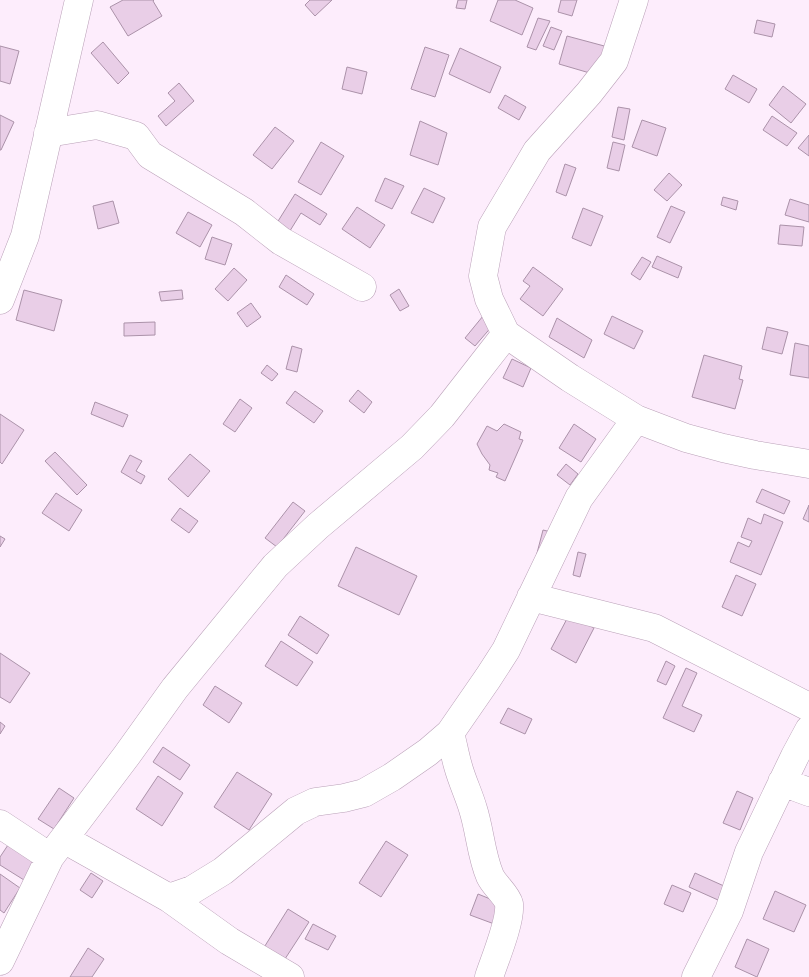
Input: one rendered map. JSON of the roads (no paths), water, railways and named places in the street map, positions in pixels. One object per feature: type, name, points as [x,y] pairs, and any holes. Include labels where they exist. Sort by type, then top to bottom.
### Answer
[{"type":"street","points":[[0,300],[25,236],[79,0]]},
{"type":"street","points":[[634,0],[614,61],[589,93],[537,151],[492,227],[483,276],[489,298],[506,334],[570,378],[636,419],[686,438],[723,448],[809,464]]},
{"type":"street","points":[[48,133],[97,125],[136,136],[150,154],[244,212],[281,241],[362,287]]},
{"type":"street","points":[[0,961],[57,848],[175,688],[275,566],[318,526],[412,447],[442,416],[506,334]]},
{"type":"street","points":[[169,898],[192,890],[223,871],[296,811],[315,802],[364,793],[392,777],[428,752],[450,733],[506,650],[579,498],[636,419]]},
{"type":"street","points":[[531,597],[654,628],[809,707]]},
{"type":"street","points":[[696,977],[729,911],[750,852],[782,782],[809,730]]},
{"type":"street","points":[[450,733],[458,767],[473,809],[481,839],[483,857],[491,878],[508,899],[509,906],[505,929],[489,977]]},
{"type":"street","points":[[782,782],[809,792]]},
{"type":"street","points":[[0,824],[169,898],[230,941],[290,977]]}]
